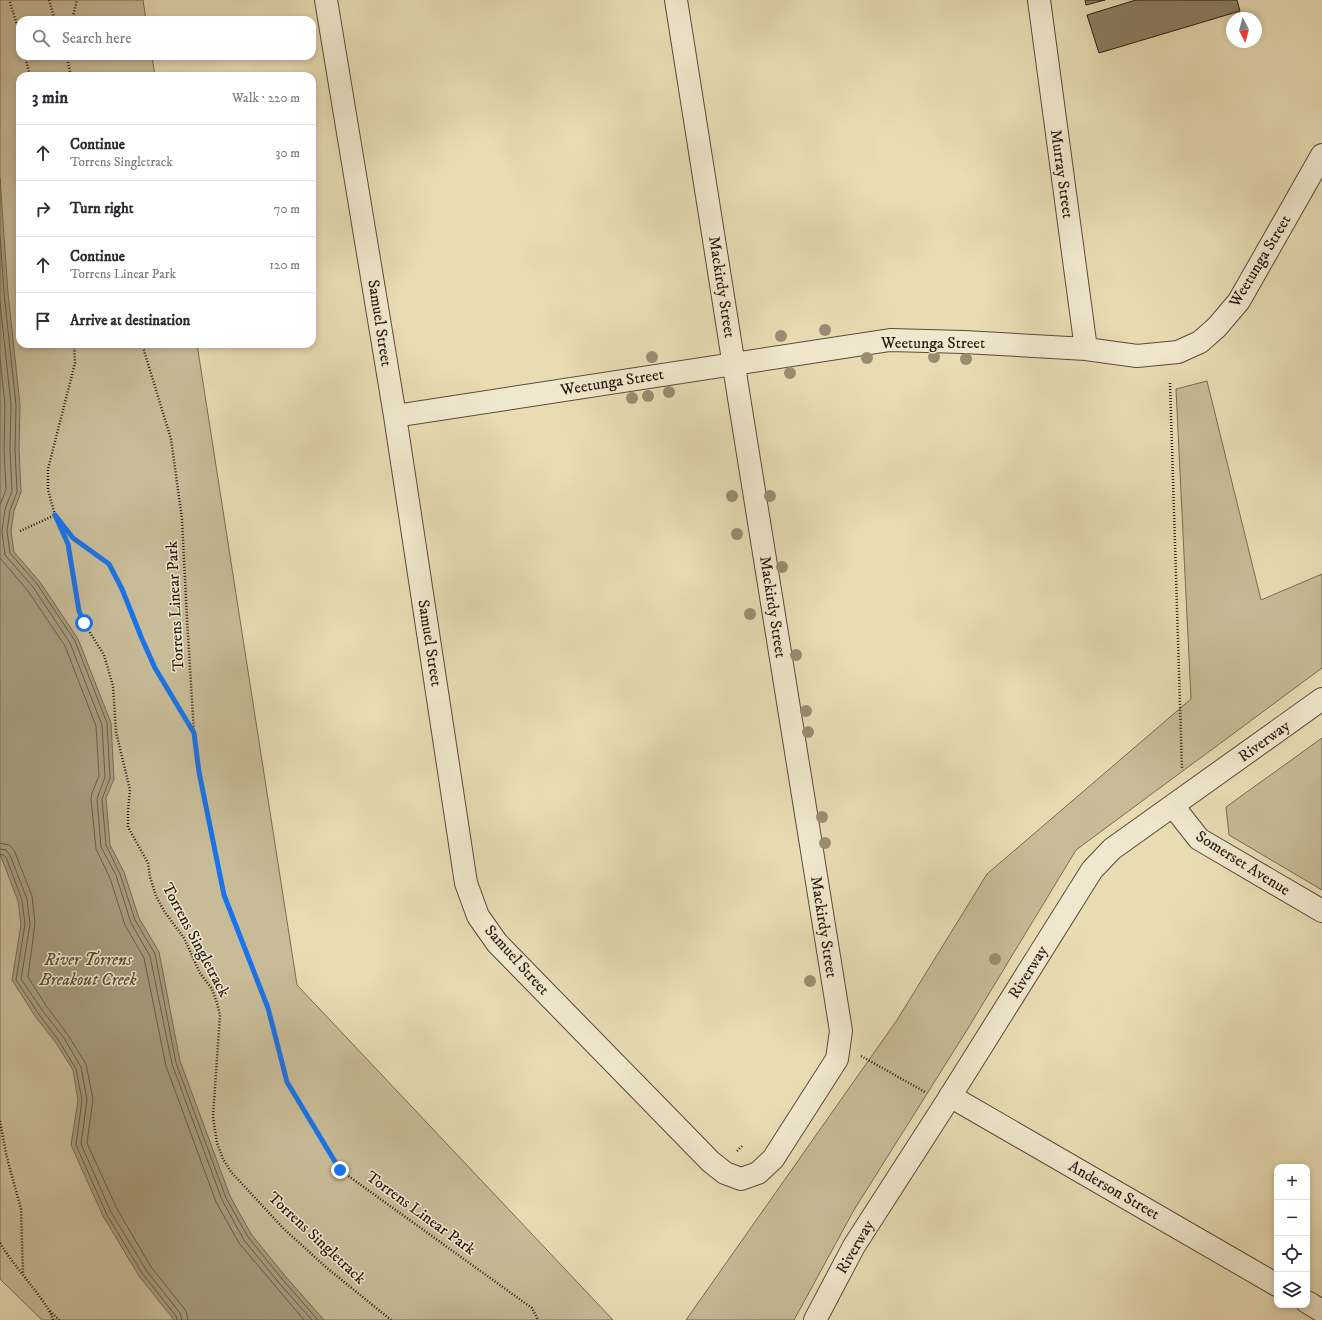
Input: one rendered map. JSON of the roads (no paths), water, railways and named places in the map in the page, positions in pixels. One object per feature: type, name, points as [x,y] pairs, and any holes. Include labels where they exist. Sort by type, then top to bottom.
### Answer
[{"type":"street","name":"Samuel Street","points":[[326,0],[395,416],[466,883],[478,916],[498,943],[711,1162],[725,1173],[741,1179]]},
{"type":"street","name":"Mackirdy Street","points":[[676,0],[841,1031],[837,1060],[773,1159],[758,1173],[741,1179]]},
{"type":"street","name":"Murray Street","points":[[1039,0],[1086,349]]},
{"type":"street","name":"Weetunga Street","points":[[395,416],[890,340],[964,342],[1086,349],[1137,356],[1178,352],[1200,342],[1217,327],[1239,301],[1322,155]]},
{"type":"street","name":"Riverway","points":[[815,1320],[854,1246],[1092,870],[1112,849],[1322,699]]},
{"type":"street","name":"Somerset Avenue","points":[[1181,800],[1199,839],[1322,911]]},
{"type":"street","name":"Anderson Street","points":[[950,1096],[1274,1283]]},
{"type":"street","points":[[1310,1304],[1322,1311]]},
{"type":"water","name":"River Torrens Breakout Creek","points":[[0,178],[8,293],[20,405],[19,449],[21,492],[14,511],[11,531],[14,552],[40,582],[78,639],[111,723],[114,779],[106,798],[110,845],[124,872],[139,918],[159,952],[180,1061],[230,1196],[251,1234],[324,1320],[174,1320],[139,1276],[103,1216],[71,1145],[78,1100],[73,1070],[12,980],[21,925],[18,901],[0,854]]}]
